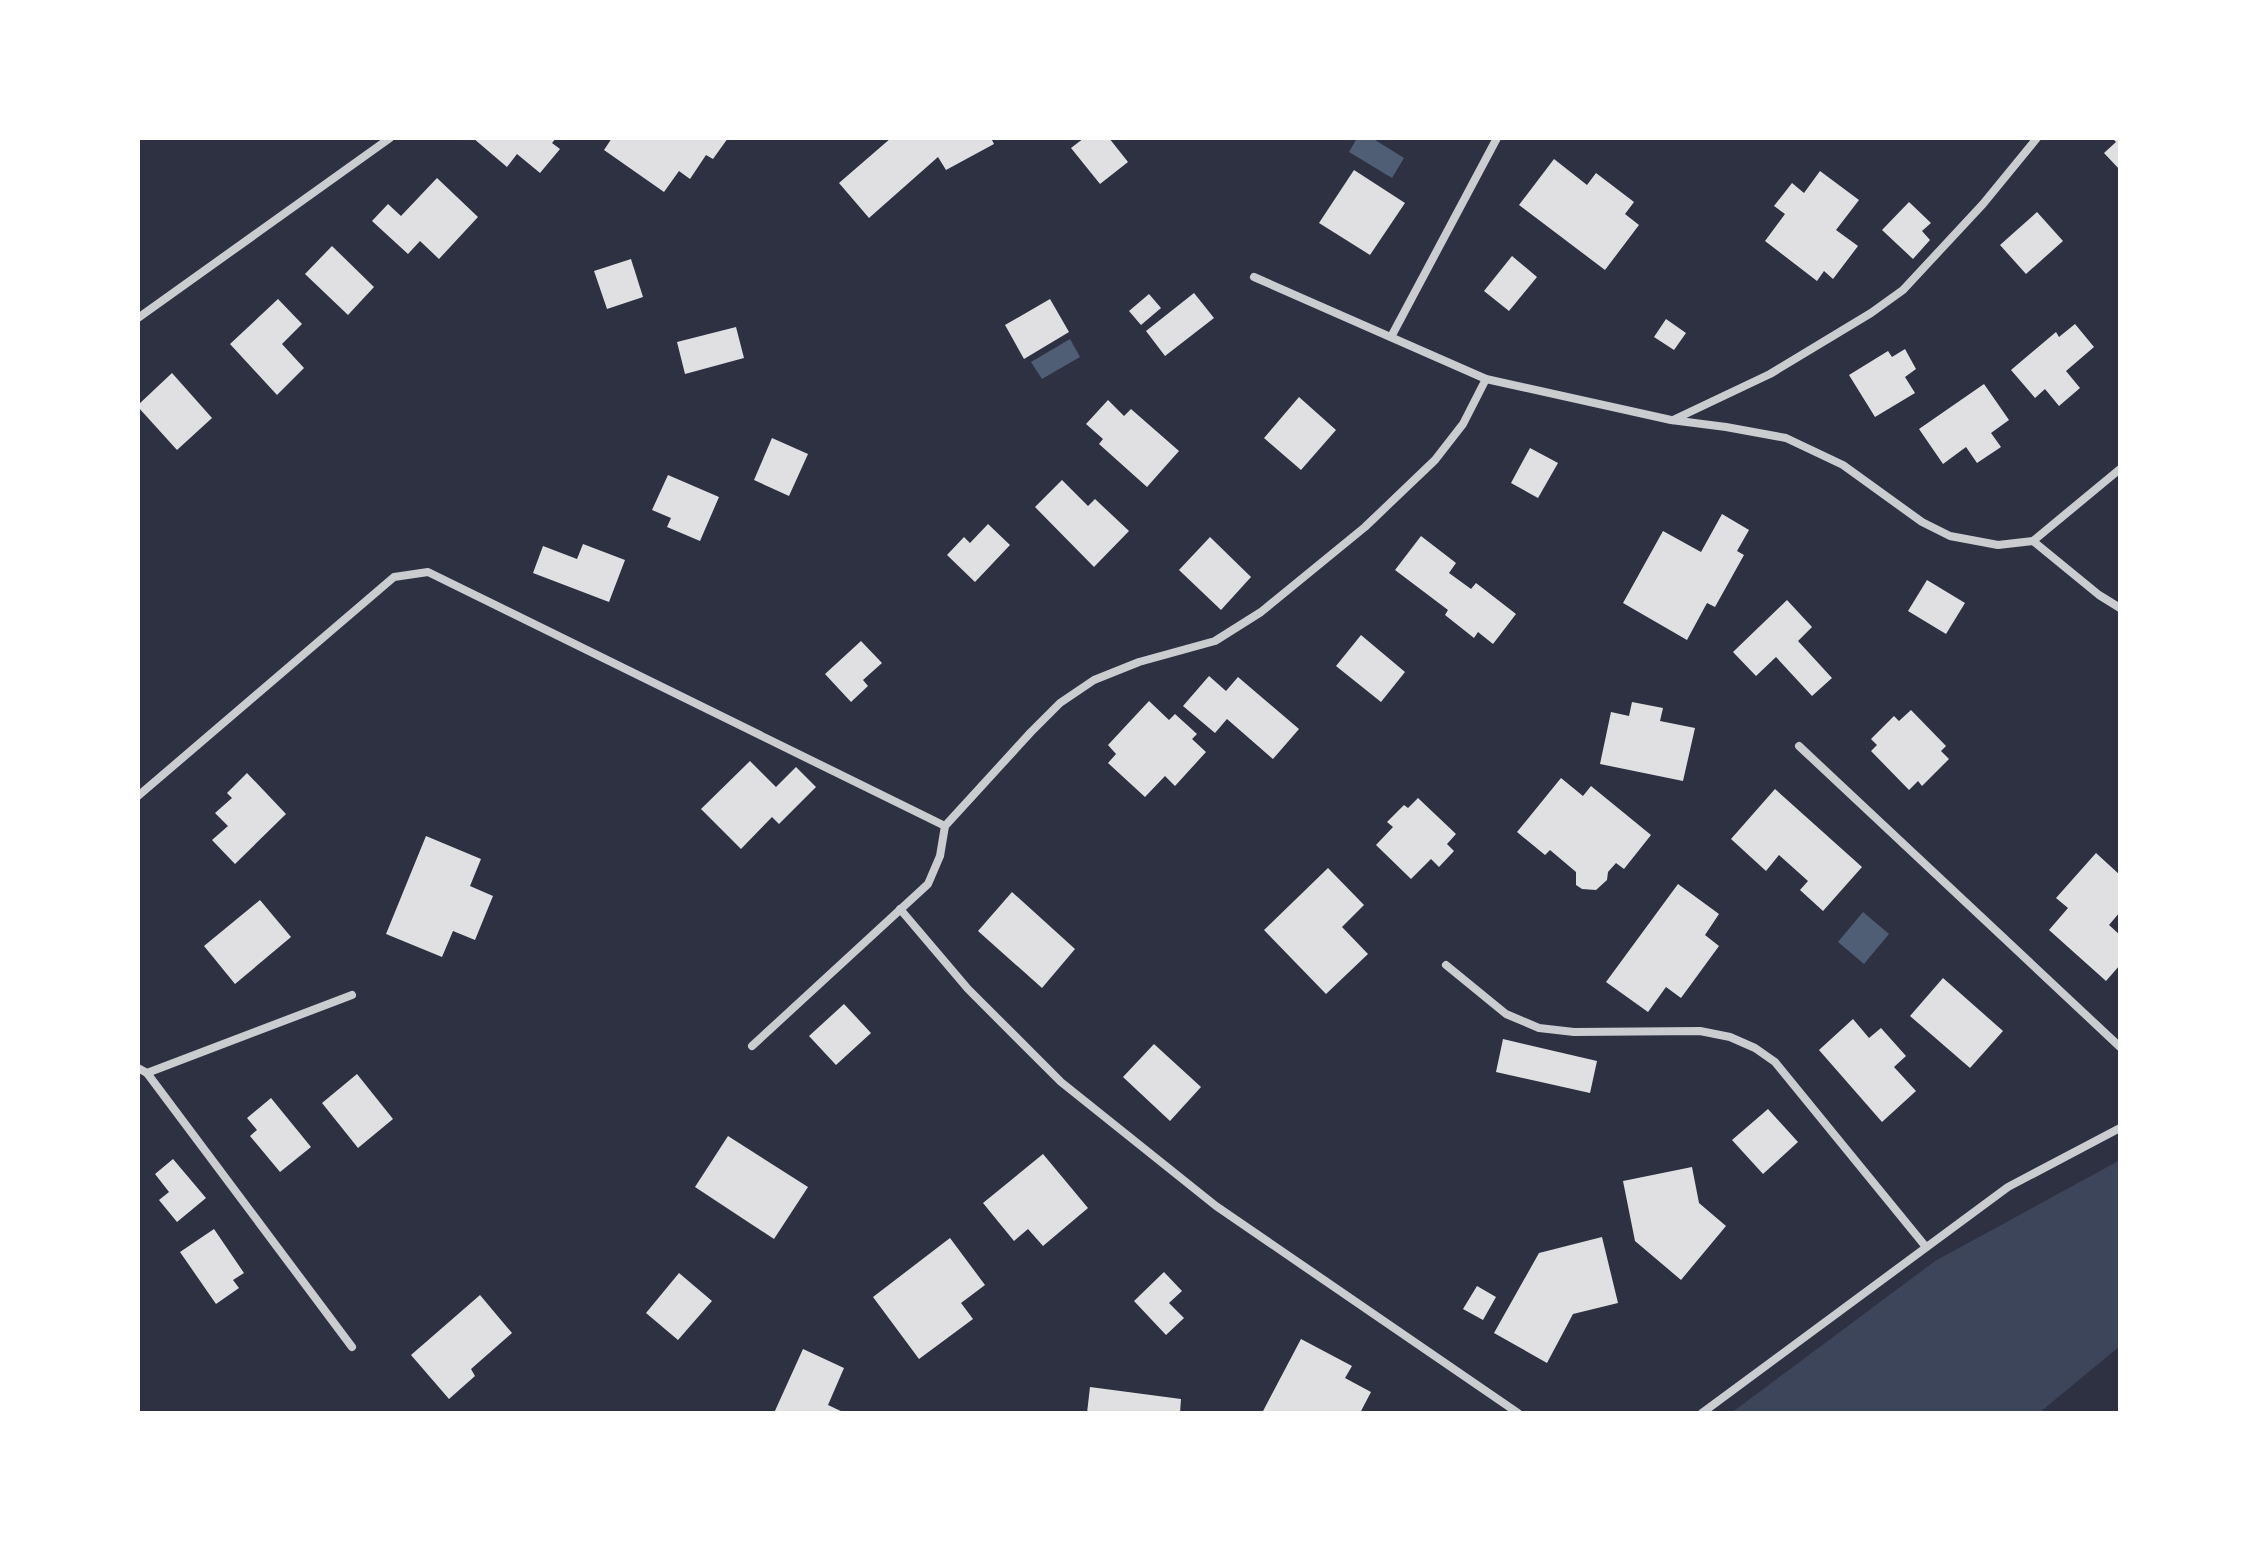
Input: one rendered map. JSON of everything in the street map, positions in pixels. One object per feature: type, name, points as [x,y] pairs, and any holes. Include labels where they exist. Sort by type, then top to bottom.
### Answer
[{"type":"street","points":[[138,318],[390,138]]},
{"type":"street","points":[[1391,337],[1497,138]]},
{"type":"street","points":[[1671,420],[1770,374],[1903,290],[1983,204],[2037,138]]},
{"type":"street","points":[[1254,277],[1486,379],[1671,420],[1786,438],[1843,465],[1922,522],[1950,536],[1998,545],[2033,541],[2120,469]]},
{"type":"street","points":[[752,1046],[928,884],[940,856],[945,826],[1060,703],[1094,680],[1139,662],[1215,641],[1261,612],[1365,527],[1435,460],[1463,424],[1486,379]]},
{"type":"street","points":[[2033,541],[2099,595],[2120,608]]},
{"type":"street","points":[[138,796],[394,577],[428,572],[945,826]]},
{"type":"street","points":[[1799,746],[2120,1047]]},
{"type":"street","points":[[900,909],[968,989],[1061,1082],[1216,1206],[1518,1413]]},
{"type":"street","points":[[1446,965],[1506,1014],[1539,1028],[1574,1032],[1700,1031],[1730,1037],[1755,1048],[1775,1062],[1926,1247]]},
{"type":"street","points":[[147,1073],[352,995]]},
{"type":"street","points":[[138,1068],[147,1073],[352,1347]]},
{"type":"street","points":[[1702,1413],[2008,1187],[2120,1128]]},
{"type":"shaded area","points":[[1357,138],[1372,138],[1404,158],[1392,178],[1349,152]]},
{"type":"shaded area","points":[[1070,339],[1080,357],[1042,379],[1031,362]]},
{"type":"shaded area","points":[[1863,912],[1889,934],[1864,964],[1838,942]]},
{"type":"shaded area","points":[[2120,1160],[2120,1346],[2039,1413],[1731,1413],[1935,1261]]},
{"type":"building","points":[[473,138],[556,138],[552,143],[560,149],[540,173],[517,154],[507,167]]},
{"type":"building","points":[[612,138],[728,138],[713,159],[706,155],[690,179],[679,171],[664,192],[604,150]]},
{"type":"building","points":[[891,138],[991,138],[994,144],[946,170],[938,157],[869,218],[839,183]]},
{"type":"building","points":[[1084,138],[1109,138],[1128,162],[1100,184],[1071,148]]},
{"type":"building","points":[[2112,138],[2120,138],[2120,170],[2104,153],[2116,142]]},
{"type":"building","points":[[1554,159],[1587,185],[1596,173],[1634,202],[1625,214],[1639,225],[1605,270],[1519,205]]},
{"type":"building","points":[[1354,170],[1405,203],[1370,255],[1319,223]]},
{"type":"building","points":[[1820,171],[1859,200],[1836,230],[1858,246],[1833,279],[1824,271],[1817,281],[1765,241],[1785,214],[1774,206],[1792,183],[1804,193]]},
{"type":"building","points":[[437,178],[478,217],[439,259],[420,241],[408,254],[372,221],[388,204],[401,216]]},
{"type":"building","points":[[1909,202],[1931,223],[1922,231],[1930,240],[1913,259],[1882,230]]},
{"type":"building","points":[[2037,212],[2063,241],[2026,274],[2000,245]]},
{"type":"building","points":[[332,246],[374,287],[348,315],[305,274]]},
{"type":"building","points":[[1512,256],[1537,277],[1509,311],[1484,291]]},
{"type":"building","points":[[631,259],[643,297],[607,309],[594,271]]},
{"type":"building","points":[[1194,293],[1214,318],[1165,356],[1146,331]]},
{"type":"building","points":[[1149,294],[1161,308],[1141,325],[1129,311]]},
{"type":"building","points":[[278,299],[302,324],[282,344],[304,368],[277,395],[230,344]]},
{"type":"building","points":[[1050,299],[1069,332],[1024,359],[1005,325]]},
{"type":"building","points":[[1666,319],[1686,333],[1674,350],[1654,337]]},
{"type":"building","points":[[2075,324],[2094,347],[2066,371],[2080,388],[2059,406],[2045,389],[2035,398],[2011,370],[2056,332],[2059,337]]},
{"type":"building","points":[[736,327],[744,358],[685,374],[677,342]]},
{"type":"building","points":[[1905,349],[1916,369],[1905,377],[1915,393],[1875,417],[1849,375],[1888,351],[1892,357]]},
{"type":"building","points":[[172,373],[212,418],[177,450],[138,407]]},
{"type":"building","points":[[1984,384],[2009,420],[1991,433],[2001,447],[1977,463],[1966,447],[1943,464],[1919,429]]},
{"type":"building","points":[[1299,397],[1336,430],[1301,470],[1264,438]]},
{"type":"building","points":[[1108,400],[1124,416],[1131,409],[1179,451],[1147,487],[1099,444],[1103,439],[1086,424]]},
{"type":"building","points":[[772,438],[808,454],[789,496],[754,480]]},
{"type":"building","points":[[1530,448],[1558,463],[1538,498],[1511,483]]},
{"type":"building","points":[[668,475],[719,497],[700,541],[667,527],[671,518],[652,510]]},
{"type":"building","points":[[1062,480],[1088,506],[1095,499],[1129,531],[1094,567],[1035,507]]},
{"type":"building","points":[[1722,514],[1749,530],[1737,551],[1744,555],[1715,607],[1707,603],[1687,640],[1623,603],[1663,531],[1701,552]]},
{"type":"building","points":[[988,524],[1010,545],[975,582],[947,555],[964,537],[970,543]]},
{"type":"building","points":[[1421,536],[1456,563],[1449,573],[1471,589],[1476,583],[1516,614],[1493,644],[1478,632],[1474,638],[1445,615],[1448,610],[1395,570]]},
{"type":"building","points":[[1210,537],[1251,577],[1221,610],[1179,570]]},
{"type":"building","points":[[583,544],[625,560],[609,602],[533,573],[543,546],[577,559]]},
{"type":"building","points":[[1927,580],[1965,603],[1946,634],[1908,611]]},
{"type":"building","points":[[1787,600],[1812,627],[1798,641],[1832,678],[1812,696],[1776,657],[1756,676],[1733,652]]},
{"type":"building","points":[[1361,635],[1405,672],[1381,702],[1336,666]]},
{"type":"building","points":[[861,641],[882,663],[863,680],[868,686],[851,702],[825,674]]},
{"type":"building","points":[[1209,676],[1226,691],[1238,677],[1299,729],[1273,759],[1227,719],[1215,733],[1183,706]]},
{"type":"building","points":[[1149,701],[1169,720],[1175,714],[1197,734],[1192,739],[1206,752],[1175,786],[1165,776],[1145,797],[1108,763],[1116,754],[1108,745]]},
{"type":"building","points":[[1632,702],[1663,708],[1660,721],[1695,728],[1683,781],[1600,764],[1611,712],[1629,716]]},
{"type":"building","points":[[1911,710],[1946,746],[1941,751],[1949,759],[1922,786],[1918,781],[1909,790],[1871,751],[1877,745],[1871,739],[1894,716],[1899,721]]},
{"type":"building","points":[[750,761],[776,787],[796,767],[816,787],[779,824],[772,817],[741,849],[701,809]]},
{"type":"building","points":[[247,773],[286,814],[235,864],[212,840],[228,826],[215,813],[232,798],[227,793]]},
{"type":"building","points":[[1561,778],[1583,796],[1591,786],[1651,835],[1624,869],[1616,863],[1608,872],[1607,880],[1596,890],[1582,889],[1576,885],[1576,872],[1550,850],[1545,855],[1517,832]]},
{"type":"building","points":[[1775,789],[1862,867],[1823,911],[1800,890],[1808,881],[1779,855],[1766,871],[1731,839]]},
{"type":"building","points":[[1418,798],[1456,834],[1447,844],[1454,851],[1439,867],[1431,859],[1411,879],[1376,845],[1393,827],[1387,822],[1404,805],[1408,808]]},
{"type":"building","points":[[426,836],[481,859],[470,886],[493,896],[475,940],[453,931],[442,957],[386,934]]},
{"type":"building","points":[[2096,853],[2120,875],[2120,912],[2109,925],[2120,935],[2120,965],[2106,981],[2049,930],[2068,908],[2056,898]]},
{"type":"building","points":[[1328,868],[1364,905],[1342,927],[1368,954],[1326,994],[1264,930]]},
{"type":"building","points":[[1678,884],[1719,914],[1705,935],[1719,946],[1681,998],[1666,987],[1648,1012],[1606,982]]},
{"type":"building","points":[[1012,892],[1075,949],[1042,988],[978,931]]},
{"type":"building","points":[[260,900],[291,937],[235,984],[204,946]]},
{"type":"building","points":[[1943,978],[2003,1031],[1970,1068],[1910,1016]]},
{"type":"building","points":[[844,1004],[871,1033],[836,1065],[809,1036]]},
{"type":"building","points":[[1853,1019],[1869,1038],[1881,1028],[1906,1056],[1894,1067],[1916,1091],[1882,1122],[1819,1050]]},
{"type":"building","points":[[1503,1039],[1597,1061],[1590,1093],[1496,1072]]},
{"type":"building","points":[[1154,1044],[1201,1087],[1170,1121],[1123,1077]]},
{"type":"building","points":[[357,1074],[393,1119],[358,1148],[322,1103]]},
{"type":"building","points":[[271,1098],[311,1147],[280,1172],[250,1136],[257,1130],[247,1118]]},
{"type":"building","points":[[1768,1109],[1798,1142],[1763,1174],[1732,1140]]},
{"type":"building","points":[[728,1136],[808,1187],[774,1239],[695,1187]]},
{"type":"building","points":[[1043,1154],[1088,1208],[1043,1246],[1028,1229],[1014,1241],[983,1203]]},
{"type":"building","points":[[173,1159],[206,1198],[177,1222],[159,1200],[169,1192],[155,1174]]},
{"type":"building","points":[[1692,1167],[1699,1203],[1726,1226],[1681,1280],[1635,1241],[1623,1181]]},
{"type":"building","points":[[214,1229],[244,1273],[233,1280],[239,1288],[216,1304],[180,1252]]},
{"type":"building","points":[[1602,1237],[1618,1303],[1573,1314],[1547,1363],[1494,1333],[1539,1253]]},
{"type":"building","points":[[950,1238],[985,1285],[961,1303],[973,1319],[919,1359],[873,1297]]},
{"type":"building","points":[[1164,1272],[1182,1291],[1169,1303],[1184,1318],[1166,1335],[1134,1301]]},
{"type":"building","points":[[679,1273],[712,1301],[678,1340],[646,1313]]},
{"type":"building","points":[[1477,1286],[1496,1297],[1483,1320],[1463,1309]]},
{"type":"building","points":[[480,1295],[512,1333],[471,1369],[475,1376],[449,1399],[411,1355]]},
{"type":"building","points":[[1301,1339],[1352,1366],[1345,1378],[1371,1392],[1360,1413],[1262,1413]]},
{"type":"building","points":[[803,1349],[844,1368],[828,1405],[845,1413],[774,1413]]},
{"type":"building","points":[[1090,1387],[1181,1399],[1180,1413],[1087,1413]]}]
